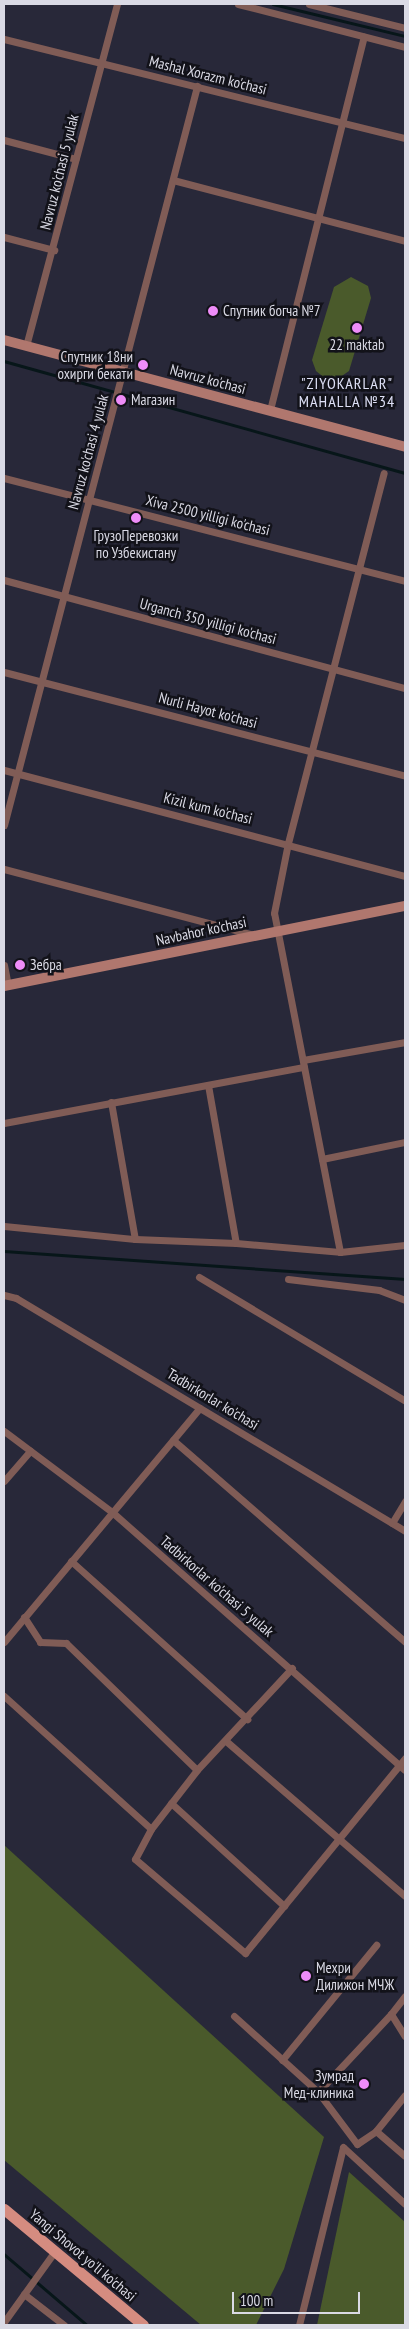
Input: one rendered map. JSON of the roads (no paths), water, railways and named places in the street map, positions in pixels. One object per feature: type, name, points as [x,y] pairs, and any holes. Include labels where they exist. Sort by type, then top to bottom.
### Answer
[{"type":"main road","name":"Yangi Shovot yo'li ko'chasi","points":[[4,2209],[143,2325]]},
{"type":"street","name":"Navruz ko'chasi 5 yulak","points":[[26,346],[54,250],[100,62],[118,4]]},
{"type":"street","points":[[238,4],[405,47]]},
{"type":"street","points":[[309,4],[405,28]]},
{"type":"street","points":[[270,410],[320,218],[364,36]]},
{"type":"street","name":"Mashal Xorazm ko'chasi","points":[[4,39],[405,138]]},
{"type":"street","name":"Navruz ko'chasi 4 yulak","points":[[4,825],[124,372],[197,86]]},
{"type":"street","points":[[4,140],[76,159]]},
{"type":"street","points":[[173,180],[405,241]]},
{"type":"street","points":[[4,238],[54,250]]},
{"type":"street","name":"Navruz ko'chasi","points":[[4,340],[405,447]]},
{"type":"street","points":[[340,1252],[274,913],[288,843],[331,668],[357,566],[384,474]]},
{"type":"street","name":"Xiva 2500 yilligi ko'chasi","points":[[4,478],[357,566],[405,581]]},
{"type":"street","name":"Urganch 350 yilligi ko'chasi","points":[[4,580],[405,688]]},
{"type":"street","name":"Nurli Hayot ko'chasi","points":[[4,672],[405,776]]},
{"type":"street","name":"Kizil kum ko'chasi","points":[[4,770],[288,843],[405,876]]},
{"type":"street","points":[[4,869],[254,935]]},
{"type":"street","name":"Navbahor ko'chasi","points":[[6,986],[277,930],[405,906]]},
{"type":"street","points":[[4,965],[6,986]]},
{"type":"street","points":[[4,1123],[208,1085],[405,1042]]},
{"type":"street","points":[[208,1085],[236,1243]]},
{"type":"street","points":[[111,1102],[135,1240]]},
{"type":"street","points":[[322,1159],[405,1142]]},
{"type":"street","points":[[4,1226],[135,1240],[236,1243],[340,1252],[405,1245]]},
{"type":"street","points":[[199,1277],[405,1401]]},
{"type":"street","points":[[288,1279],[379,1290],[405,1300]]},
{"type":"street","name":"Tadbirkorlar ko'chasi","points":[[4,1296],[16,1298],[405,1531]]},
{"type":"street","points":[[4,1642],[200,1408]]},
{"type":"street","name":"Tadbirkorlar ko'chasi 5 yulak","points":[[4,1431],[112,1512],[292,1668],[405,1770]]},
{"type":"street","points":[[173,1440],[405,1642]]},
{"type":"street","points":[[4,1481],[30,1450]]},
{"type":"street","points":[[392,1523],[405,1501]]},
{"type":"street","points":[[71,1561],[247,1719]]},
{"type":"street","points":[[24,1617],[40,1642],[66,1643],[196,1770]]},
{"type":"street","points":[[292,1668],[247,1719],[196,1770],[151,1829],[135,1859],[245,1953],[340,1840],[405,1758]]},
{"type":"street","points":[[4,1696],[151,1829]]},
{"type":"street","points":[[226,1741],[405,1896]]},
{"type":"street","points":[[171,1803],[284,1906]]},
{"type":"street","points":[[282,2060],[376,1945]]},
{"type":"street","points":[[318,2092],[391,2014],[405,1996]]},
{"type":"street","points":[[391,2014],[405,2036]]},
{"type":"street","points":[[234,2016],[318,2092],[357,2144]]},
{"type":"street","points":[[343,2147],[357,2144],[376,2130],[405,2095]]},
{"type":"street","points":[[376,2130],[405,2156]]},
{"type":"street","points":[[343,2147],[405,2204]]},
{"type":"street","points":[[299,2325],[343,2147]]},
{"type":"street","points":[[4,2322],[55,2251]]},
{"type":"street","points":[[24,2294],[64,2325]]},
{"type":"waterway","points":[[273,4],[405,36]]},
{"type":"waterway","points":[[4,361],[405,473]]},
{"type":"waterway","points":[[4,1251],[405,1279]]},
{"type":"waterway","points":[[4,2254],[87,2325]]},
{"type":"place","name":"Спутник богча №7","points":[[213,311]]},
{"type":"place","name":"22 maktab","points":[[357,328]]},
{"type":"place","name":"Спутник 18ни охирги бекати","points":[[143,365]]},
{"type":"place","name":"Магазин","points":[[121,400]]},
{"type":"place","name":"ГрузоПеревозки по Узбекистану","points":[[136,518]]},
{"type":"place","name":"Зебра","points":[[20,965]]},
{"type":"place","name":"Мехри Дилижон МЧЖ","points":[[306,1976]]},
{"type":"place","name":"Зумрад Мед-клиника","points":[[364,2084]]},
{"type":"district","name":"\"ZIYOKARLAR\" MAHALLA №34","points":[[347,392]]}]
